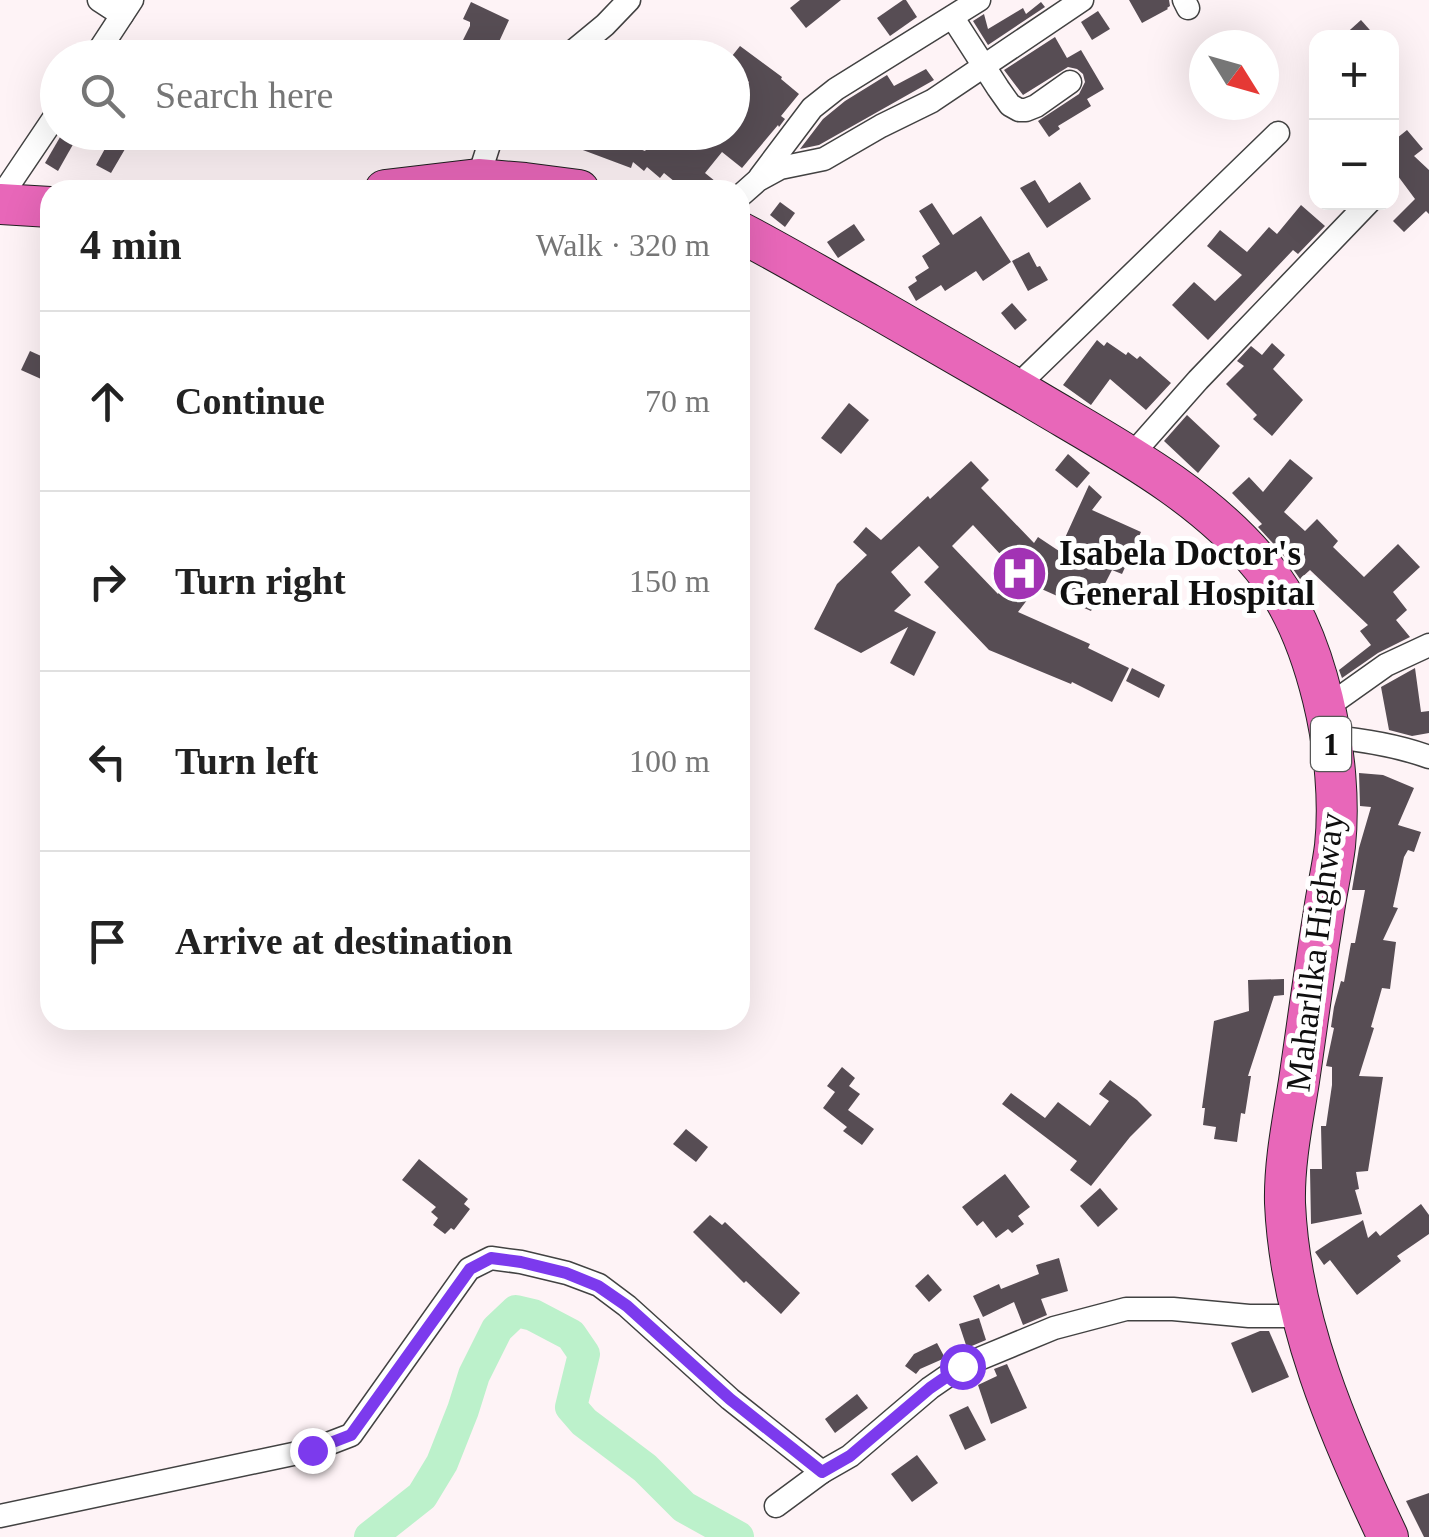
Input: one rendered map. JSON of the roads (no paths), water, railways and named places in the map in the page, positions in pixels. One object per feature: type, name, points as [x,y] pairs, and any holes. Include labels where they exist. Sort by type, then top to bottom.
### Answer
[{"type":"highway","points":[[0,201],[40,206]]},
{"type":"highway","name":"Maharlika Highway","points":[[750,238],[1015,388],[1182,490],[1229,529],[1265,569],[1290,606],[1314,665],[1336,784],[1335,844],[1290,1138],[1285,1198],[1289,1253],[1301,1316],[1324,1386],[1388,1537]]},
{"type":"street","points":[[99,0],[127,7],[106,40]]},
{"type":"street","points":[[586,40],[629,0]]},
{"type":"street","points":[[750,187],[812,108],[850,80],[980,0]]},
{"type":"street","points":[[750,187],[780,168],[824,158],[932,102],[1082,0]]},
{"type":"street","points":[[954,18],[998,88],[1018,110],[1036,106],[1070,82]]},
{"type":"street","points":[[1015,388],[1278,132]]},
{"type":"street","points":[[0,201],[40,140]]},
{"type":"street","points":[[478,180],[487,150]]},
{"type":"street","points":[[1129,458],[1361,210]]},
{"type":"street","points":[[1429,645],[1386,666],[1327,723],[1364,740],[1429,756]]},
{"type":"street","points":[[0,1516],[312,1450],[351,1435],[470,1269],[491,1258],[566,1273],[598,1286],[627,1306],[730,1399],[822,1472]]},
{"type":"street","points":[[776,1506],[850,1456],[962,1366],[1054,1328],[1126,1309],[1301,1316]]},
{"type":"waterway","points":[[370,1537],[422,1496],[442,1463],[474,1375],[497,1329],[516,1311],[533,1315],[571,1335],[584,1354],[571,1407],[584,1422],[645,1468],[684,1507],[738,1537]]},
{"type":"place","name":"Isabela Doctor's General Hospital","points":[[1020,573]]}]
